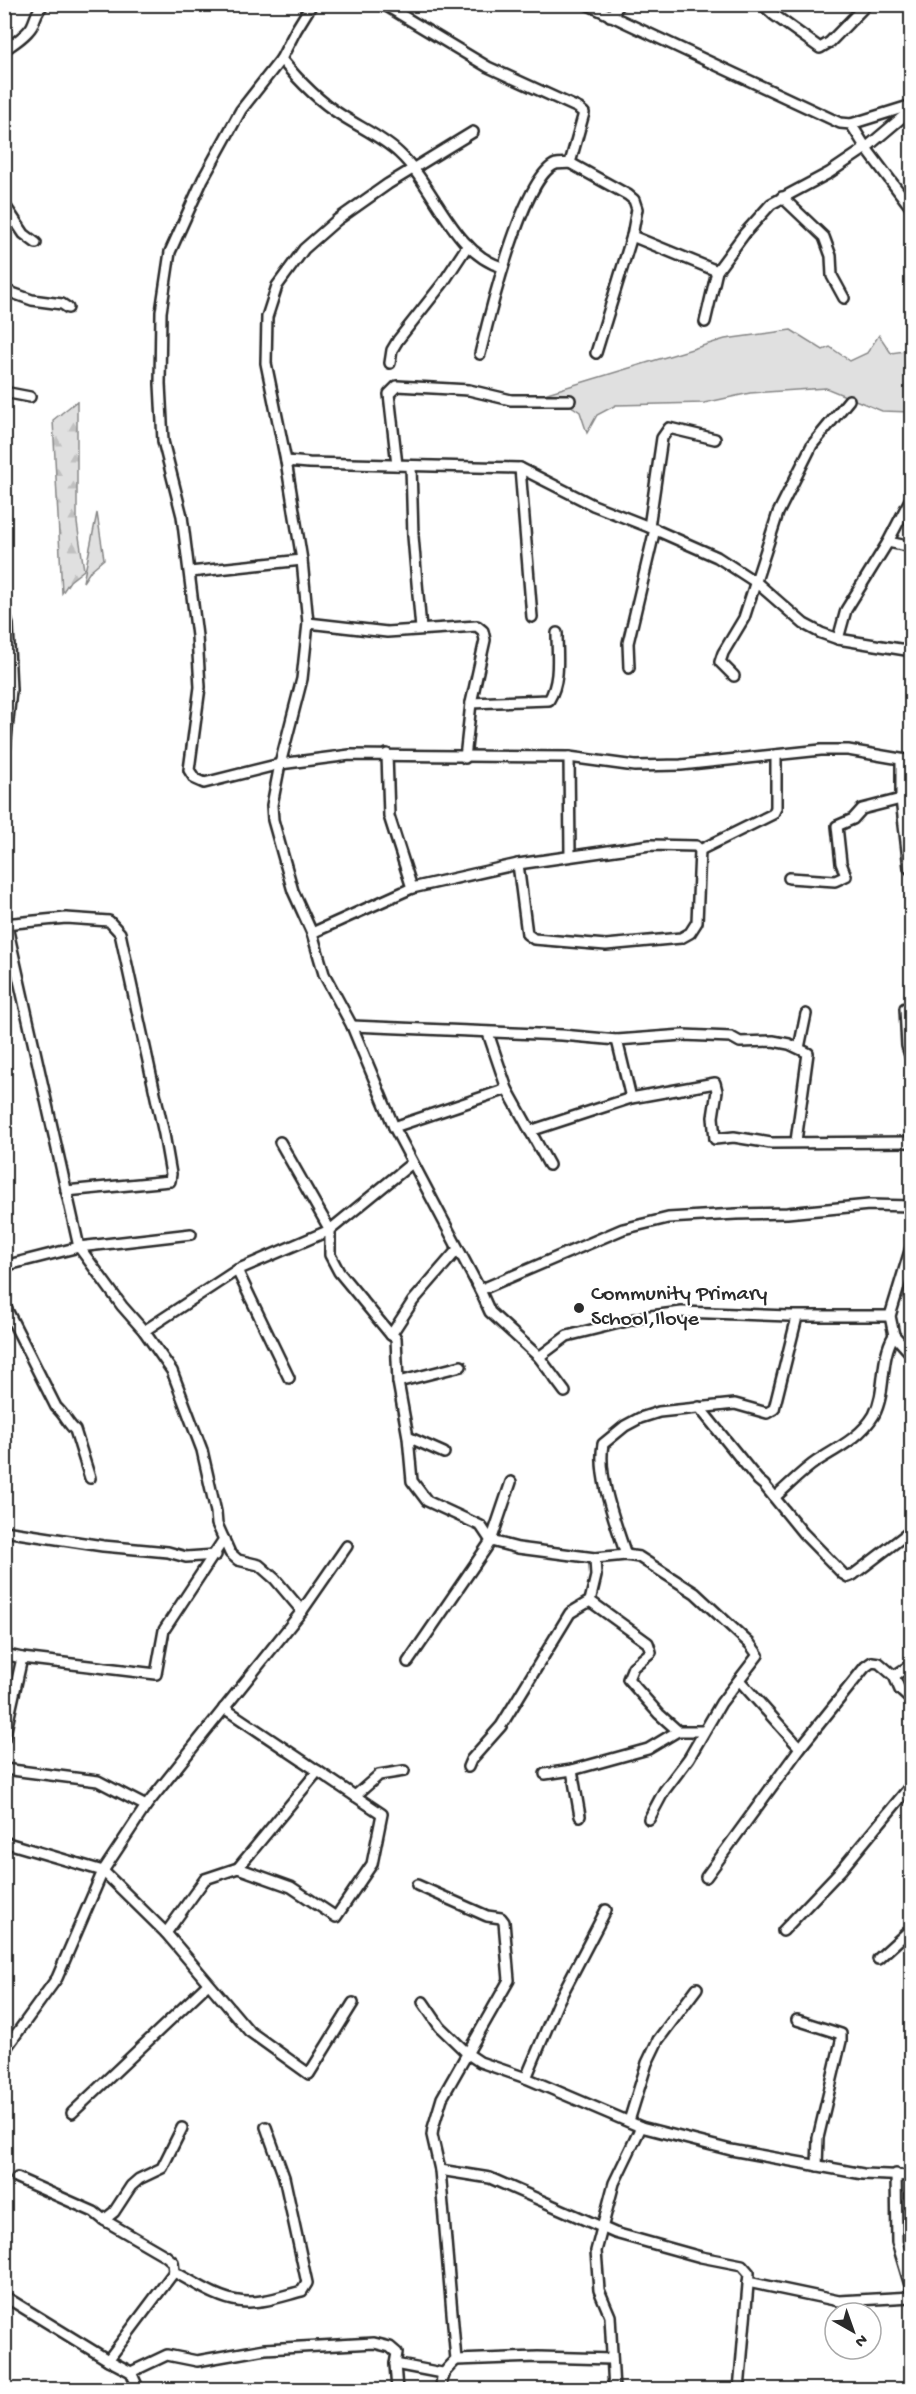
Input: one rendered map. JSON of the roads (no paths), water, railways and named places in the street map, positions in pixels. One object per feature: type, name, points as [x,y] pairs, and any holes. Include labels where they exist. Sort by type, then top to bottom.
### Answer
[{"type":"street","points":[[4,50],[27,33],[33,25],[35,15],[44,4]]},
{"type":"street","points":[[312,4],[281,59],[241,111],[203,179],[170,252],[161,312],[163,441],[182,516],[197,636],[200,687],[189,770],[195,779],[204,783],[280,764],[350,755],[387,754],[465,758],[569,757],[634,766],[681,765],[821,750],[848,750],[907,760],[901,799],[909,868],[912,871]]},
{"type":"street","points":[[383,4],[488,67],[578,108],[584,113],[570,163]]},
{"type":"street","points":[[586,4],[828,119],[851,124],[912,107]]},
{"type":"street","points":[[610,16],[620,4]]},
{"type":"street","points":[[762,4],[820,48],[831,42],[867,4]]},
{"type":"street","points":[[281,59],[312,94],[341,115],[374,133],[399,153],[414,169],[468,245],[489,263],[502,267]]},
{"type":"street","points":[[705,322],[717,271],[745,233],[771,204],[829,173],[866,148],[912,107]]},
{"type":"street","points":[[851,124],[866,148],[912,209]]},
{"type":"street","points":[[473,132],[388,184],[337,220],[304,249],[277,286],[267,316],[266,363],[286,461],[302,560],[308,623],[302,679],[280,764],[272,805],[273,820],[293,891],[312,933],[324,974],[352,1026],[394,1127],[412,1163],[490,1312],[539,1357],[565,1392]]},
{"type":"street","points":[[480,354],[502,267],[525,207],[546,173],[555,164],[570,163],[634,200],[637,209],[632,236],[596,353]]},
{"type":"street","points":[[782,197],[824,237],[831,256],[832,276],[844,298]]},
{"type":"street","points":[[4,204],[24,234],[36,243]]},
{"type":"street","points":[[632,236],[717,271]]},
{"type":"street","points":[[390,363],[392,350],[398,340],[443,283],[468,245]]},
{"type":"street","points":[[4,290],[32,300],[62,304],[68,308]]},
{"type":"street","points":[[397,465],[389,394],[397,386],[469,390],[511,400],[570,400]]},
{"type":"street","points":[[4,392],[30,397]]},
{"type":"street","points":[[734,676],[720,663],[723,653],[744,618],[778,513],[812,445],[849,400]]},
{"type":"street","points":[[629,668],[628,643],[652,528],[662,438],[669,428],[715,439]]},
{"type":"street","points":[[286,461],[520,468],[593,505],[717,557],[757,583],[804,624],[838,639],[912,651]]},
{"type":"street","points":[[411,466],[413,536],[421,629]]},
{"type":"street","points":[[520,468],[532,617]]},
{"type":"street","points":[[838,639],[846,610],[888,542],[912,496]]},
{"type":"street","points":[[888,542],[912,547]]},
{"type":"street","points":[[190,572],[302,560]]},
{"type":"street","points":[[4,611],[8,625],[11,690],[4,760]]},
{"type":"street","points":[[308,623],[387,632],[477,626],[483,631],[485,640],[471,703],[465,758]]},
{"type":"street","points":[[471,703],[549,700],[557,679],[557,633]]},
{"type":"street","points":[[387,754],[389,816],[412,888]]},
{"type":"street","points":[[700,850],[772,814],[776,808],[776,755]]},
{"type":"street","points":[[569,757],[570,855]]},
{"type":"street","points":[[789,878],[835,881],[846,876],[841,863],[837,826],[853,819],[862,809],[901,799]]},
{"type":"street","points":[[312,933],[412,888],[518,864],[650,845],[696,846],[700,850],[697,922],[690,933],[681,938],[606,945],[534,939],[527,934],[518,864]]},
{"type":"street","points":[[4,913],[79,1247],[122,1306],[144,1330],[172,1371],[202,1450],[217,1524],[230,1553],[238,1560],[259,1565],[275,1579],[302,1611]]},
{"type":"street","points":[[5,923],[66,918],[109,921],[120,933],[147,1051],[171,1174],[170,1181],[66,1191]]},
{"type":"street","points":[[905,1008],[907,1046],[912,1062]]},
{"type":"street","points":[[799,1048],[807,1014]]},
{"type":"street","points":[[352,1026],[562,1035],[616,1040],[683,1035],[731,1037],[740,1042],[773,1041],[799,1048],[808,1053],[796,1141]]},
{"type":"street","points":[[488,1033],[507,1089],[549,1165]]},
{"type":"street","points":[[616,1040],[631,1098]]},
{"type":"street","points":[[530,1131],[631,1098],[715,1083],[717,1091],[713,1117],[715,1139],[734,1137],[771,1143],[796,1141],[912,1142]]},
{"type":"street","points":[[394,1127],[507,1089]]},
{"type":"street","points":[[280,1142],[330,1230],[330,1255],[339,1272],[391,1335],[396,1338],[398,1382],[408,1437],[411,1481],[427,1501],[481,1527],[491,1541],[518,1548],[595,1558],[626,1555],[639,1557],[695,1593],[750,1644],[758,1655],[726,1695],[689,1758],[664,1791],[649,1819]]},
{"type":"street","points":[[144,1330],[237,1270],[330,1230],[412,1163]]},
{"type":"street","points":[[480,1290],[623,1229],[668,1218],[787,1214],[869,1205],[912,1206]]},
{"type":"street","points":[[4,1266],[79,1247],[191,1234]]},
{"type":"street","points":[[912,1244],[890,1316],[894,1335],[912,1355]]},
{"type":"street","points":[[391,1335],[413,1301],[458,1249]]},
{"type":"street","points":[[237,1270],[289,1378]]},
{"type":"street","points":[[4,1304],[56,1407],[67,1417],[75,1430],[90,1478]]},
{"type":"street","points":[[539,1357],[567,1336],[643,1317],[682,1312],[798,1317],[890,1316]]},
{"type":"street","points":[[626,1555],[612,1510],[601,1456],[603,1444],[617,1431],[640,1418],[659,1412],[735,1404],[767,1413],[771,1412],[798,1317]]},
{"type":"street","points":[[775,1497],[810,1466],[845,1445],[873,1417],[879,1401],[886,1352],[894,1335]]},
{"type":"street","points":[[398,1382],[461,1366]]},
{"type":"street","points":[[699,1407],[804,1533],[848,1577],[854,1575],[912,1530]]},
{"type":"street","points":[[408,1437],[444,1453]]},
{"type":"street","points":[[408,1662],[491,1541],[511,1482]]},
{"type":"street","points":[[4,1531],[103,1546],[168,1552],[186,1557],[216,1555]]},
{"type":"street","points":[[4,1654],[156,1674],[164,1630],[216,1555],[224,1539]]},
{"type":"street","points":[[4,2051],[57,1978],[103,1871],[146,1806],[302,1611],[347,1546]]},
{"type":"street","points":[[468,1767],[471,1760],[501,1726],[570,1612],[590,1601],[596,1576],[595,1558]]},
{"type":"street","points":[[590,1601],[648,1643],[651,1652],[633,1668],[628,1679],[678,1731]]},
{"type":"street","points":[[4,1739],[22,1658]]},
{"type":"street","points":[[706,1877],[800,1748],[866,1667],[872,1662],[879,1663],[894,1676],[900,1690],[912,1701]]},
{"type":"street","points":[[894,1676],[912,1664]]},
{"type":"street","points":[[739,1680],[800,1748]]},
{"type":"street","points":[[224,1708],[382,1814],[372,1864],[336,1917],[291,1887],[238,1868]]},
{"type":"street","points":[[545,1774],[572,1770],[648,1749],[678,1731],[704,1731]]},
{"type":"street","points":[[4,1769],[98,1781],[146,1806]]},
{"type":"street","points":[[572,1770],[580,1816]]},
{"type":"street","points":[[166,1933],[205,1879],[238,1868],[318,1771]]},
{"type":"street","points":[[355,1796],[380,1775],[404,1771]]},
{"type":"street","points":[[783,1931],[841,1870],[912,1784]]},
{"type":"street","points":[[4,1842],[103,1871],[166,1933],[249,2031],[309,2074],[353,2003]]},
{"type":"street","points":[[417,1885],[487,1916],[501,1918],[504,1922],[509,1980],[442,2098],[432,2135],[440,2170],[456,2360]]},
{"type":"street","points":[[526,2078],[558,2002],[606,1910]]},
{"type":"street","points":[[878,1959],[912,1928]]},
{"type":"street","points":[[72,2113],[208,1984]]},
{"type":"street","points":[[629,2121],[647,2063],[658,2040],[697,1988]]},
{"type":"street","points":[[423,2002],[440,2027],[468,2054],[480,2062],[526,2078],[641,2127],[731,2150],[816,2166],[863,2174],[912,2176]]},
{"type":"street","points":[[797,2020],[841,2034],[818,2139],[816,2166]]},
{"type":"street","points":[[174,2272],[239,2302],[264,2301],[302,2291],[307,2283],[284,2177],[266,2127]]},
{"type":"street","points":[[614,2390],[610,2316],[599,2290],[596,2251],[614,2183],[641,2127]]},
{"type":"street","points":[[104,2220],[114,2212],[131,2186],[162,2168],[182,2128]]},
{"type":"street","points":[[440,2170],[490,2178],[615,2233],[701,2257],[742,2265],[749,2274],[739,2390]]},
{"type":"street","points":[[896,2174],[897,2242],[912,2292]]},
{"type":"street","points":[[17,2178],[94,2212],[173,2262],[174,2272],[108,2360]]},
{"type":"street","points":[[114,2212],[114,2225]]},
{"type":"street","points":[[748,2282],[839,2301],[912,2297]]},
{"type":"street","points":[[4,2296],[108,2360],[132,2372],[140,2390]]},
{"type":"street","points":[[132,2372],[167,2355],[197,2361],[265,2349],[374,2343],[390,2347],[397,2353],[395,2364],[397,2390]]},
{"type":"street","points":[[442,2390],[440,2381],[442,2373],[456,2360],[538,2357],[612,2359]]},
{"type":"street","points":[[395,2364],[442,2373]]},
{"type":"place","name":"Community Primary School,Iloye","points":[[579,1308]]}]
